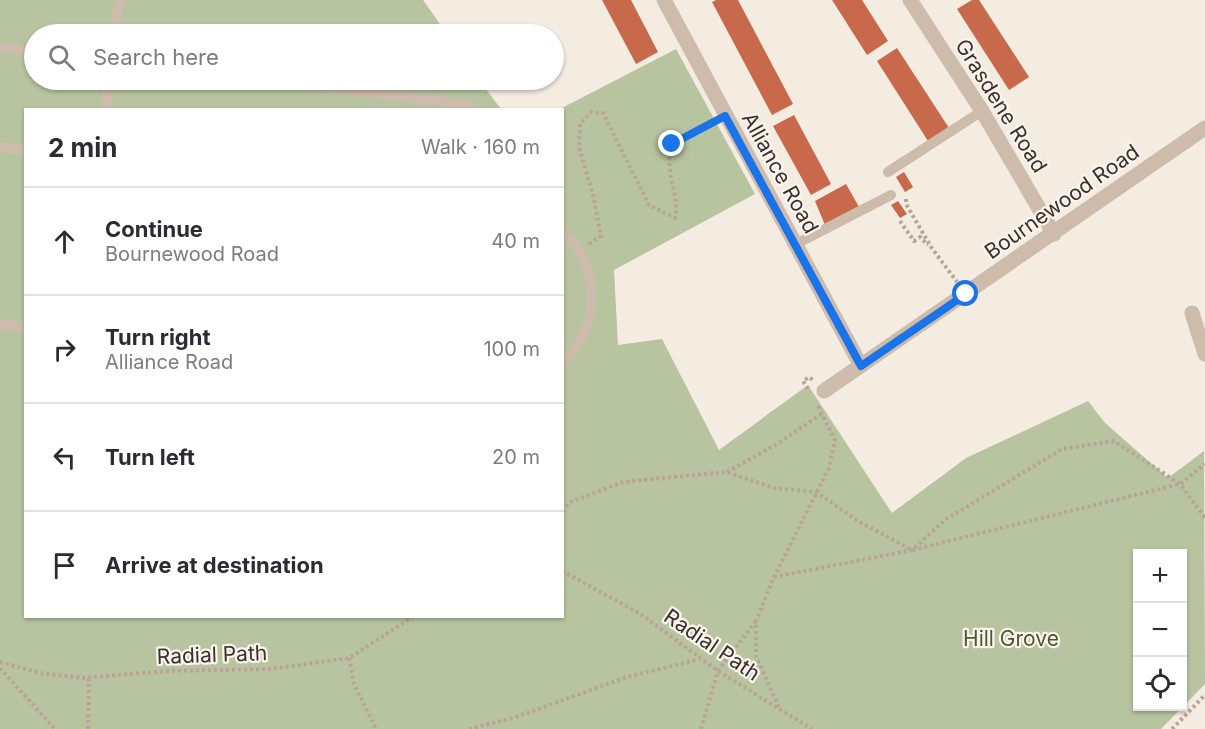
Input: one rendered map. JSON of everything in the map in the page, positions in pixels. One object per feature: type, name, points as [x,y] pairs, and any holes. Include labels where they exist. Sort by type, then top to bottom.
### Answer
[{"type":"street","name":"Alliance Road","points":[[664,0],[861,366]]},
{"type":"street","name":"Grasdene Road","points":[[910,0],[982,111],[1054,234]]},
{"type":"street","name":"Bournewood Road","points":[[824,391],[1205,128]]},
{"type":"street","points":[[1192,314],[1205,354]]},
{"type":"lane","points":[[115,24],[119,0]]},
{"type":"lane","points":[[0,47],[24,50]]},
{"type":"lane","points":[[105,108],[108,90]]},
{"type":"lane","points":[[348,90],[465,104],[473,108]]},
{"type":"lane","points":[[888,172],[982,111]]},
{"type":"lane","points":[[0,147],[24,150]]},
{"type":"lane","points":[[796,244],[891,195]]},
{"type":"lane","points":[[564,233],[583,256],[592,287],[589,322],[582,338],[564,360]]},
{"type":"lane","points":[[0,324],[24,327]]},
{"type":"path","points":[[580,239],[589,244],[601,236],[593,195],[579,147],[580,123],[591,112],[603,112],[650,205],[675,218],[677,210],[670,180],[669,154],[672,144],[725,116]]},
{"type":"path","points":[[906,194],[906,204],[931,247],[966,294]]},
{"type":"path","points":[[900,221],[914,241],[920,237],[931,247]]},
{"type":"path","points":[[701,729],[718,671],[756,621],[774,577],[829,468],[835,447],[823,413],[803,381],[809,377],[824,391]]},
{"type":"path","points":[[564,509],[570,502],[623,482],[726,472],[777,444],[823,413]]},
{"type":"path","points":[[912,550],[945,520],[1062,450],[1114,441],[1180,484],[1205,518]]},
{"type":"path","points":[[774,577],[912,550],[1180,484],[1205,464]]},
{"type":"path","points":[[726,472],[774,489],[816,492],[858,521],[912,550]]},
{"type":"path","name":"Radial Path","points":[[564,572],[639,613],[718,671],[812,729]]},
{"type":"path","name":"Radial Path","points":[[0,662],[40,673],[70,678],[167,671],[271,669],[349,658],[411,618]]},
{"type":"path","points":[[756,621],[756,656],[779,707]]},
{"type":"path","points":[[349,658],[354,684],[376,729]]},
{"type":"path","points":[[469,729],[516,717],[627,677],[701,658]]},
{"type":"path","points":[[0,668],[55,729]]},
{"type":"path","points":[[88,729],[89,677]]},
{"type":"path","points":[[1172,729],[1205,695]]},
{"type":"green space","name":"Hill Grove","points":[[0,0],[423,0],[440,24],[24,24],[24,90],[487,90],[500,108],[24,108],[24,618],[564,618],[564,108],[562,108],[676,49],[755,194],[614,270],[618,345],[662,339],[719,450],[808,385],[892,513],[966,458],[1088,401],[1105,423],[1168,478],[1204,451],[1205,684],[1187,702],[1187,549],[1133,549],[1133,711],[1179,711],[1161,729],[0,729]]},
{"type":"building","points":[[602,0],[631,0],[658,52],[636,64]]},
{"type":"building","points":[[738,0],[793,104],[772,115],[712,2]]},
{"type":"building","points":[[832,0],[862,0],[888,41],[867,55]]},
{"type":"building","points":[[972,0],[979,0],[1029,77],[1009,90],[957,9]]},
{"type":"building","points":[[897,48],[949,128],[928,141],[877,61]]},
{"type":"building","points":[[794,115],[831,184],[811,195],[773,126]]},
{"type":"building","points":[[904,172],[913,187],[905,192],[896,177]]},
{"type":"building","points":[[846,184],[859,207],[825,225],[815,201]]},
{"type":"building","points":[[898,201],[907,214],[900,218],[891,205]]},
{"type":"route","points":[[672,144],[725,116],[861,366],[966,294]]}]
